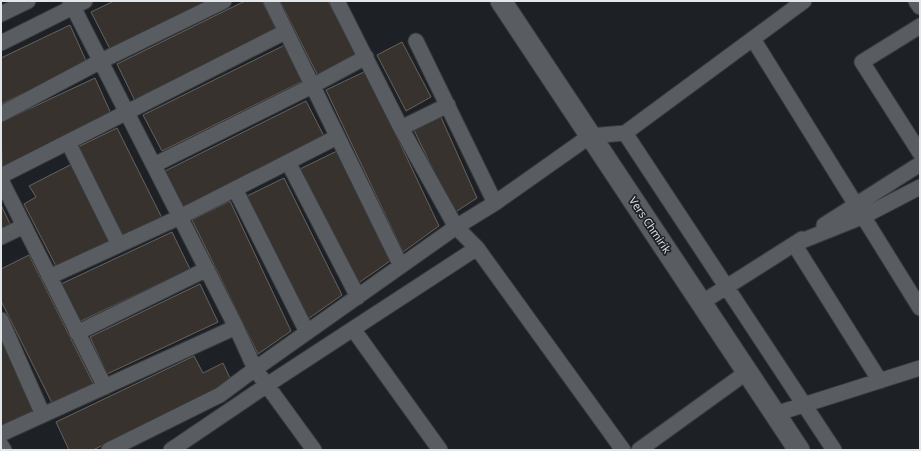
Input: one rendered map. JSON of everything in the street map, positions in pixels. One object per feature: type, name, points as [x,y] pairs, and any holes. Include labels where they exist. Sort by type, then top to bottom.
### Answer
[{"type":"street","points":[[1,14],[28,1]]},
{"type":"street","points":[[1,114],[101,61],[224,1]]},
{"type":"street","points":[[271,1],[401,266]]},
{"type":"street","points":[[337,1],[402,128],[456,228],[477,248],[623,450]]},
{"type":"street","name":"Vers Chmirik","points":[[500,1],[799,450]]},
{"type":"street","points":[[110,450],[220,395],[401,266],[495,203],[590,136],[625,133],[804,1]]},
{"type":"street","points":[[916,1],[920,7]]},
{"type":"street","points":[[1,43],[76,3],[101,61],[207,269],[255,369],[314,450]]},
{"type":"street","points":[[920,26],[862,62],[920,153]]},
{"type":"street","points":[[1,176],[285,32]]},
{"type":"street","points":[[753,39],[920,308]]},
{"type":"street","points":[[416,41],[495,203]]},
{"type":"street","points":[[154,165],[312,86],[366,57]]},
{"type":"street","points":[[402,128],[448,105]]},
{"type":"street","points":[[625,133],[834,450]]},
{"type":"street","points":[[49,277],[180,217],[337,137]]},
{"type":"street","points":[[68,142],[119,245]]},
{"type":"street","points":[[288,162],[358,297]]},
{"type":"street","points":[[860,210],[920,164]]},
{"type":"street","points":[[1,180],[104,387]]},
{"type":"street","points":[[701,303],[794,244],[860,210],[920,186]]},
{"type":"street","points":[[235,189],[307,332]]},
{"type":"street","points":[[1,237],[24,226]]},
{"type":"street","points":[[794,244],[880,381]]},
{"type":"street","points":[[171,450],[267,385],[477,248]]},
{"type":"street","points":[[77,333],[207,269]]},
{"type":"street","points":[[1,320],[43,415]]},
{"type":"street","points":[[1,434],[236,327]]},
{"type":"street","points":[[353,329],[440,450]]},
{"type":"street","points":[[775,414],[920,368]]},
{"type":"street","points":[[639,450],[747,372]]},
{"type":"street","points":[[1,445],[4,450]]},
{"type":"building","points":[[114,1],[207,1],[110,49],[91,12]]},
{"type":"building","points":[[245,1],[262,1],[277,31],[135,101],[117,64]]},
{"type":"building","points":[[280,1],[328,1],[358,58],[319,78]]},
{"type":"building","points":[[70,25],[87,63],[1,104],[1,58]]},
{"type":"building","points":[[402,42],[431,97],[406,111],[377,55]]},
{"type":"building","points":[[285,45],[303,81],[162,151],[143,115]]},
{"type":"building","points":[[366,71],[439,226],[403,252],[326,90]]},
{"type":"building","points":[[95,78],[112,116],[2,168],[1,122]]},
{"type":"building","points":[[306,101],[325,138],[183,208],[165,171]]},
{"type":"building","points":[[440,115],[477,198],[454,213],[413,128]]},
{"type":"building","points":[[117,128],[162,218],[124,238],[78,147]]},
{"type":"building","points":[[337,151],[390,261],[357,284],[298,170]]},
{"type":"building","points":[[72,164],[113,243],[58,270],[24,204],[36,197],[29,186]]},
{"type":"building","points":[[284,178],[342,295],[308,319],[247,196]]},
{"type":"building","points":[[230,201],[291,331],[258,354],[192,220]]},
{"type":"building","points":[[1,205],[12,228],[1,233]]},
{"type":"building","points":[[172,232],[190,269],[79,322],[61,284]]},
{"type":"building","points":[[29,255],[94,385],[53,405],[1,301],[1,269]]},
{"type":"building","points":[[200,284],[218,322],[107,374],[90,337]]},
{"type":"building","points":[[1,337],[38,412],[1,428]]},
{"type":"building","points":[[194,356],[203,373],[223,363],[230,378],[213,392],[93,450],[69,450],[56,422]]}]
